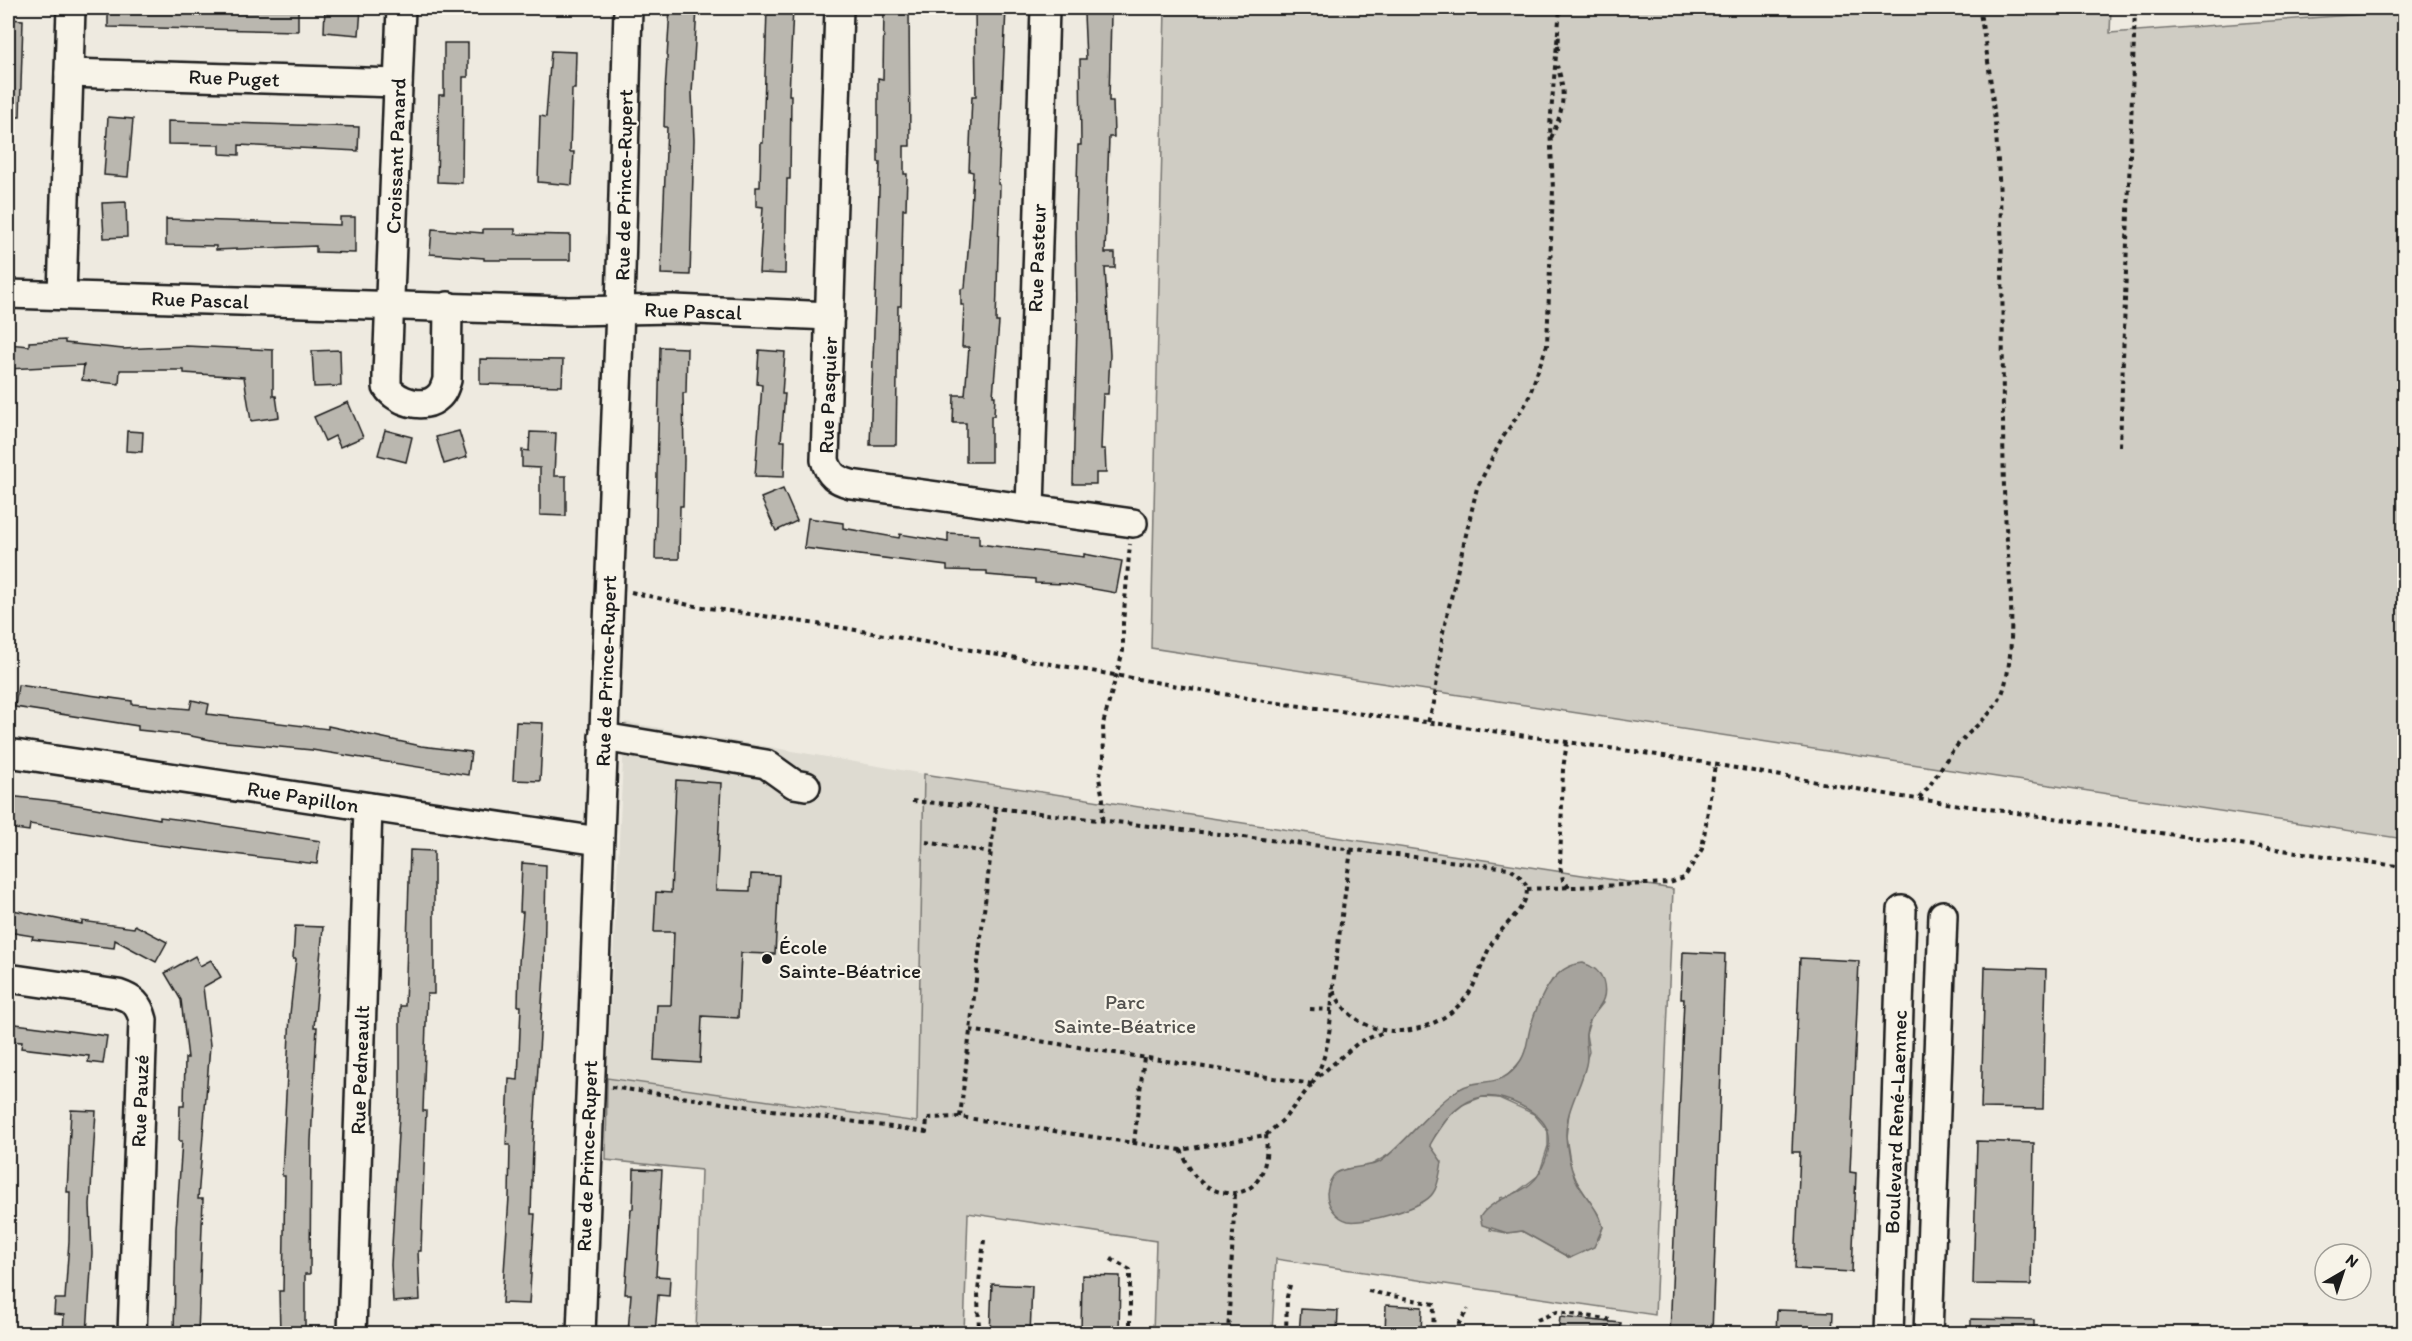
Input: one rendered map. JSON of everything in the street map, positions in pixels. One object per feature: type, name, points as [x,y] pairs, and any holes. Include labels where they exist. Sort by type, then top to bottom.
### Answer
[{"type":"street","points":[[62,295],[71,8]]},
{"type":"street","name":"Croissant Panard","points":[[392,305],[401,8]]},
{"type":"street","name":"Rue de Prince-Rupert","points":[[581,1334],[620,309],[628,8]]},
{"type":"street","name":"Rue Pasquier","points":[[839,8],[825,459],[828,472],[838,480],[851,484],[1133,523]]},
{"type":"street","name":"Rue Pasteur","points":[[1030,509],[1045,8]]},
{"type":"street","name":"Rue Puget","points":[[69,73],[398,83]]},
{"type":"street","name":"Rue Pascal","points":[[8,294],[568,311],[620,309],[830,316]]},
{"type":"street","points":[[392,305],[387,387],[401,400],[422,403],[439,397],[447,380],[448,306]]},
{"type":"street","points":[[603,737],[766,764],[794,784],[806,786]]},
{"type":"street","name":"Rue Papillon","points":[[8,753],[599,841]]},
{"type":"street","name":"Rue Pedneault","points":[[352,1334],[368,807]]},
{"type":"street","name":"Boulevard René-Laennec","points":[[1889,1334],[1902,910]]},
{"type":"street","name":"Boulevard René-Laennec","points":[[1928,1334],[1943,915]]},
{"type":"street","name":"Rue Pauzé","points":[[8,978],[118,994],[131,998],[140,1007],[143,1020],[132,1334]]},
{"type":"path","points":[[1428,722],[1434,703],[1443,632],[1477,488],[1503,437],[1527,402],[1547,345],[1553,189],[1550,139],[1560,8]]},
{"type":"path","points":[[1919,798],[1931,786],[1957,745],[1995,707],[2003,691],[2007,675],[2010,628],[2004,489],[2003,266],[1991,95],[1979,8]]},
{"type":"path","points":[[2120,446],[2135,8]]},
{"type":"path","points":[[1550,139],[1563,107],[1561,96],[1563,82],[1556,63]]},
{"type":"path","points":[[1102,820],[1103,799],[1099,778],[1104,758],[1103,724],[1123,651],[1123,623],[1133,523]]},
{"type":"path","points":[[610,587],[688,605],[844,628],[1270,702],[1567,742],[1919,798],[2404,867]]},
{"type":"path","points":[[1567,742],[1563,769],[1560,866],[1563,880],[1569,887]]},
{"type":"path","points":[[1527,889],[1670,883],[1684,878],[1702,849],[1715,765]]},
{"type":"path","points":[[590,1084],[927,1132],[927,1118],[960,1117],[1181,1150],[1266,1135],[1283,1120],[1329,1065],[1359,1042],[1385,1032],[1399,1032],[1429,1025],[1441,1020],[1462,1002],[1478,980],[1494,940],[1525,903],[1527,889],[1523,880],[1508,868],[996,808],[912,801]]},
{"type":"path","points":[[960,1117],[996,808]]},
{"type":"path","points":[[926,843],[991,853]]},
{"type":"path","points":[[1312,1084],[1327,1053],[1351,850]]},
{"type":"path","points":[[1333,989],[1346,1010],[1366,1024],[1385,1032]]},
{"type":"path","points":[[1310,1009],[1332,1010]]},
{"type":"path","points":[[970,1030],[1312,1084]]},
{"type":"path","points":[[1134,1143],[1144,1057]]},
{"type":"path","points":[[1181,1150],[1201,1182],[1218,1192],[1235,1193],[1250,1189],[1260,1178],[1268,1151],[1266,1135]]},
{"type":"path","points":[[1228,1334],[1235,1193]]},
{"type":"path","points":[[979,1334],[978,1291],[984,1240]]},
{"type":"path","points":[[1111,1259],[1130,1270],[1130,1334]]},
{"type":"path","points":[[1286,1334],[1287,1297],[1291,1281]]},
{"type":"path","points":[[1368,1291],[1434,1304],[1433,1334]]},
{"type":"path","points":[[1459,1334],[1459,1323],[1468,1309]]},
{"type":"path","points":[[1537,1320],[1557,1312],[1608,1319],[1607,1334]]},
{"type":"shaded area","name":"École Sainte-Béatrice","points":[[625,722],[924,774],[917,1122],[607,1078]]},
{"type":"shaded area","points":[[1583,963],[1600,974],[1605,989],[1602,1003],[1588,1026],[1587,1061],[1568,1117],[1566,1135],[1569,1160],[1575,1178],[1595,1209],[1603,1227],[1594,1247],[1570,1258],[1522,1231],[1507,1233],[1482,1225],[1480,1217],[1486,1209],[1534,1180],[1548,1152],[1548,1132],[1538,1117],[1521,1105],[1500,1098],[1482,1097],[1465,1103],[1457,1108],[1434,1137],[1430,1145],[1442,1162],[1437,1186],[1427,1199],[1394,1214],[1367,1220],[1348,1221],[1336,1214],[1327,1193],[1334,1175],[1345,1169],[1380,1162],[1458,1090],[1475,1083],[1498,1080],[1506,1076],[1523,1056],[1534,1015],[1549,985],[1563,970]]},
{"type":"green space","points":[[1165,8],[2111,8],[2110,33],[2404,11],[2404,839],[1151,648]]},
{"type":"green space","name":"Parc Sainte-Béatrice","points":[[924,774],[1673,889],[1655,1315],[1276,1259],[1272,1333],[1153,1333],[1156,1241],[968,1213],[964,1333],[696,1333],[701,1170],[606,1160],[607,1078],[917,1122]],"holes":[[[1552,980],[1603,1003],[1591,1018],[1586,1034],[1589,1052],[1570,1105],[1566,1137],[1571,1168],[1577,1182],[1600,1217],[1603,1227],[1599,1239],[1570,1258],[1522,1231],[1507,1233],[1490,1230],[1500,1198],[1513,1195],[1539,1175],[1548,1146],[1548,1131],[1534,1114],[1499,1098],[1482,1097],[1464,1104],[1449,1116],[1429,1145],[1328,1186],[1346,1169],[1368,1167],[1395,1151],[1429,1115],[1459,1089],[1498,1082],[1508,1075],[1521,1061],[1528,1046],[1531,1026]]]},
{"type":"building","points":[[108,8],[298,8],[298,31],[108,27]]},
{"type":"building","points":[[325,8],[361,8],[359,35],[324,32]]},
{"type":"building","points":[[670,8],[697,8],[692,93],[694,140],[690,275],[661,274],[667,127],[664,127],[665,92]]},
{"type":"building","points":[[767,8],[793,8],[789,95],[791,95],[790,179],[787,179],[785,274],[759,273],[763,207],[756,206],[756,187],[760,187],[761,143],[763,143]]},
{"type":"building","points":[[884,8],[909,8],[910,146],[904,146],[904,174],[907,174],[906,209],[903,209],[901,306],[898,306],[896,445],[870,445],[880,162],[878,162],[878,78],[883,79]]},
{"type":"building","points":[[975,8],[1006,8],[998,184],[1000,185],[996,322],[999,322],[993,396],[995,396],[994,416],[991,416],[991,462],[966,462],[966,423],[953,423],[954,395],[965,395],[969,347],[962,347],[964,305],[961,305],[961,289],[965,288],[973,172],[969,171],[972,96],[976,96]]},
{"type":"building","points":[[1111,13],[1109,101],[1113,101],[1114,137],[1109,137],[1105,253],[1115,253],[1115,268],[1105,268],[1110,355],[1108,394],[1103,394],[1101,449],[1105,449],[1106,473],[1096,473],[1096,484],[1073,484],[1077,324],[1076,222],[1078,145],[1081,145],[1080,59],[1086,59],[1084,14]]},
{"type":"building","points":[[8,19],[23,20],[20,117],[8,117]]},
{"type":"building","points":[[444,43],[468,43],[468,77],[463,77],[462,183],[437,182],[439,95],[444,95]]},
{"type":"building","points":[[551,51],[576,52],[570,152],[574,152],[572,185],[538,182],[540,116],[546,117]]},
{"type":"building","points":[[108,117],[133,119],[128,177],[104,175]]},
{"type":"building","points":[[168,121],[359,127],[358,151],[239,145],[239,155],[220,154],[220,145],[168,144]]},
{"type":"building","points":[[126,202],[127,237],[104,238],[102,203]]},
{"type":"building","points":[[340,217],[355,217],[355,253],[316,252],[316,246],[216,250],[216,246],[166,245],[166,219],[340,225]]},
{"type":"building","points":[[432,229],[483,233],[483,229],[515,229],[515,234],[570,235],[570,260],[484,260],[484,258],[430,254]]},
{"type":"building","points":[[65,340],[65,343],[123,349],[186,346],[273,350],[273,396],[276,396],[279,417],[251,421],[244,377],[184,373],[184,370],[120,370],[119,384],[82,380],[84,365],[8,369],[8,344],[29,346],[29,342]]},
{"type":"building","points":[[660,347],[687,348],[686,393],[683,393],[683,506],[680,506],[679,559],[655,559]]},
{"type":"building","points":[[340,350],[341,386],[314,387],[312,351]]},
{"type":"building","points":[[759,350],[785,352],[782,394],[785,394],[781,441],[785,441],[784,477],[755,476],[762,385],[757,384]]},
{"type":"building","points":[[480,359],[563,360],[562,386],[480,384]]},
{"type":"building","points":[[348,402],[363,437],[340,447],[335,436],[325,441],[314,417]]},
{"type":"building","points":[[385,430],[412,437],[406,462],[378,455]]},
{"type":"building","points":[[127,431],[143,432],[142,452],[126,451]]},
{"type":"building","points":[[459,431],[467,457],[444,464],[436,437]]},
{"type":"building","points":[[530,432],[556,433],[554,476],[566,476],[566,516],[540,515],[540,468],[522,467],[522,450],[529,451]]},
{"type":"building","points":[[783,489],[797,521],[776,531],[761,498]]},
{"type":"building","points":[[808,518],[843,523],[843,528],[899,538],[900,534],[948,542],[948,533],[979,535],[979,544],[1084,557],[1084,554],[1122,561],[1116,593],[1066,584],[1035,583],[1035,579],[987,575],[987,571],[947,570],[947,566],[804,548]]},
{"type":"building","points":[[18,685],[132,701],[132,704],[190,709],[192,700],[209,704],[207,714],[328,729],[328,726],[421,746],[471,752],[468,775],[312,750],[216,741],[138,730],[138,726],[15,707]]},
{"type":"building","points":[[516,722],[543,723],[540,781],[513,780]]},
{"type":"building","points":[[676,780],[721,783],[716,890],[750,891],[751,874],[779,875],[775,954],[741,953],[738,1018],[702,1016],[700,1063],[654,1060],[657,1005],[671,1005],[674,932],[654,932],[656,892],[671,893]]},
{"type":"building","points":[[8,796],[320,841],[317,864],[158,845],[30,824],[29,831],[8,828]]},
{"type":"building","points":[[410,850],[434,851],[434,994],[427,994],[423,1111],[426,1111],[421,1251],[418,1251],[420,1300],[393,1302],[391,1265],[400,1096],[400,1006],[405,1006]]},
{"type":"building","points":[[522,863],[546,865],[544,972],[533,1146],[531,1214],[535,1214],[529,1304],[502,1303],[509,1197],[510,1145],[506,1145],[509,1079],[518,1080],[521,1006],[518,1006],[519,963],[523,912],[520,912]]},
{"type":"building","points":[[8,909],[82,924],[82,921],[134,928],[135,925],[167,942],[156,962],[115,940],[114,948],[32,939],[33,936],[8,932]]},
{"type":"building","points":[[295,926],[323,927],[314,1027],[317,1027],[311,1141],[310,1274],[305,1274],[305,1333],[280,1333],[279,1291],[283,1291],[285,1176],[282,1176],[290,1014],[296,959],[293,959]]},
{"type":"building","points":[[1683,952],[1725,954],[1712,1334],[1670,1334],[1684,999],[1681,999]]},
{"type":"building","points":[[195,956],[200,966],[211,960],[221,977],[203,987],[210,1045],[198,1199],[203,1199],[198,1334],[174,1334],[176,1228],[182,1141],[179,1141],[180,1106],[184,1106],[185,1058],[188,1058],[181,1000],[165,973]]},
{"type":"building","points":[[1800,958],[1859,961],[1850,1172],[1856,1173],[1852,1272],[1795,1269],[1800,1152],[1792,1152]]},
{"type":"building","points":[[1985,967],[2046,969],[2043,1109],[1981,1108]]},
{"type":"building","points":[[8,1023],[107,1036],[103,1064],[88,1062],[89,1056],[21,1048],[22,1042],[8,1041]]},
{"type":"building","points":[[71,1110],[96,1111],[90,1205],[92,1253],[87,1334],[63,1334],[64,1315],[54,1314],[55,1299],[65,1299],[69,1241],[70,1192],[67,1192]]},
{"type":"building","points":[[1977,1141],[2034,1143],[2031,1285],[1973,1284]]},
{"type":"building","points":[[634,1169],[662,1170],[656,1276],[670,1277],[669,1296],[658,1295],[655,1334],[628,1332],[631,1294],[625,1294],[631,1209],[633,1209]]},
{"type":"building","points":[[1082,1275],[1120,1276],[1119,1334],[1081,1334]]},
{"type":"building","points":[[992,1284],[1032,1286],[1030,1334],[990,1334]]},
{"type":"building","points":[[1386,1305],[1422,1307],[1421,1334],[1385,1334]]},
{"type":"building","points":[[1301,1309],[1338,1311],[1337,1334],[1299,1334]]},
{"type":"building","points":[[1777,1310],[1833,1312],[1832,1334],[1776,1334]]},
{"type":"building","points":[[1560,1317],[1621,1323],[1620,1334],[1558,1334]]},
{"type":"building","points":[[1971,1319],[2034,1320],[2034,1334],[1971,1334]]},
{"type":"place","name":"École Sainte-Béatrice","points":[[767,959]]}]
